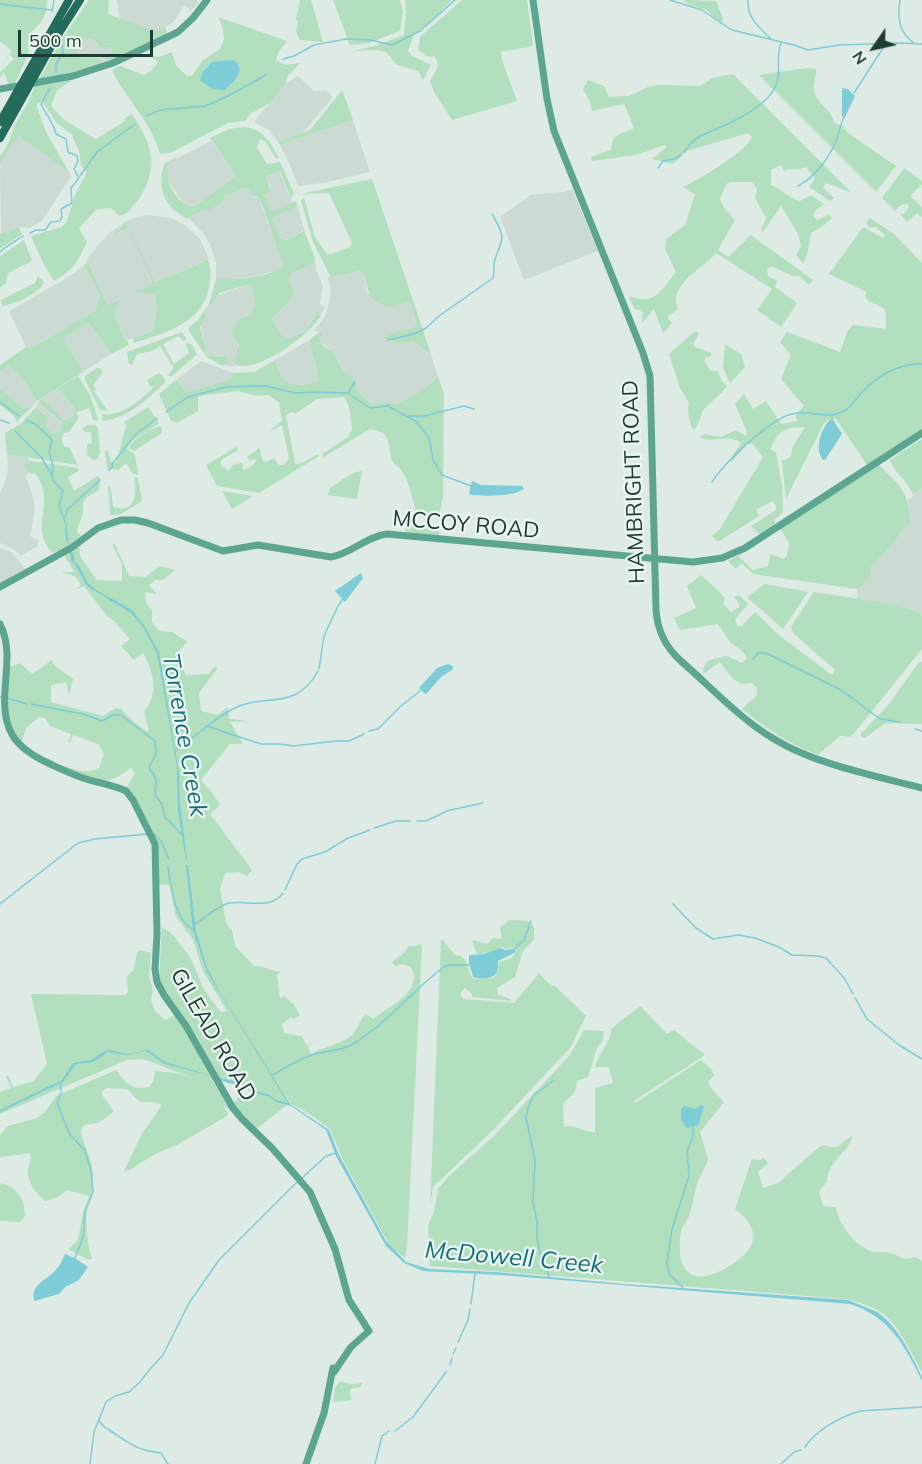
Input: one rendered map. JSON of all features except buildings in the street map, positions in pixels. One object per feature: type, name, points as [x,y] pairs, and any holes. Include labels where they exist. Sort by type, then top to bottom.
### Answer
[{"type":"highway","points":[[0,122],[69,0]]},
{"type":"highway","points":[[0,138],[80,0]]},
{"type":"highway","points":[[0,129],[40,52]]},
{"type":"highway","points":[[0,144],[43,62]]},
{"type":"main road","points":[[0,89],[92,70],[161,40],[187,25],[207,0]]},
{"type":"main road","name":"HAMBRIGHT ROAD","points":[[533,0],[547,99],[554,131],[649,372],[652,400],[656,615],[666,644],[676,657],[744,717],[774,740],[802,754],[922,788]]},
{"type":"main road","name":"MCCOY ROAD","points":[[0,587],[69,549],[98,528],[116,521],[130,520],[148,523],[223,551],[258,545],[334,557],[375,537],[387,534],[655,560],[705,562],[735,554],[922,433]]},
{"type":"main road","name":"GILEAD ROAD","points":[[0,624],[7,651],[4,713],[8,728],[15,740],[31,754],[60,769],[128,793],[134,800],[152,835],[156,855],[158,934],[156,976],[164,995],[186,1026],[237,1114],[268,1143],[310,1192],[335,1249],[345,1291],[367,1330],[342,1351],[336,1362],[323,1418],[306,1464]]},
{"type":"shaded area","points":[[117,0],[196,0],[199,2],[191,11],[184,5],[174,22],[150,35],[148,29],[120,20]]},
{"type":"shaded area","points":[[86,38],[93,39],[98,45],[110,47],[112,52],[104,54],[110,61],[101,64],[100,58],[80,58],[77,54],[78,41]]},
{"type":"shaded area","points":[[298,76],[314,91],[326,90],[333,97],[303,133],[278,142],[270,131],[254,122],[286,83]]},
{"type":"shaded area","points":[[353,120],[370,172],[323,183],[298,186],[280,145]]},
{"type":"shaded area","points":[[18,134],[69,172],[71,176],[42,221],[30,228],[19,227],[1,234],[0,164]]},
{"type":"shaded area","points":[[211,141],[236,176],[195,206],[186,205],[169,183],[168,163]]},
{"type":"shaded area","points":[[279,171],[292,202],[277,211],[271,211],[265,195],[270,186],[266,176]]},
{"type":"shaded area","points":[[244,188],[250,189],[253,196],[259,198],[283,264],[278,270],[250,277],[229,281],[216,279],[216,263],[210,244],[189,219],[199,211],[222,203],[226,196]]},
{"type":"shaded area","points":[[572,189],[598,251],[524,280],[500,217],[531,195],[565,192]]},
{"type":"shaded area","points":[[297,203],[305,233],[302,231],[291,238],[280,239],[272,218],[295,208]]},
{"type":"shaded area","points":[[148,215],[171,218],[185,225],[200,239],[209,259],[155,282],[125,222]]},
{"type":"shaded area","points":[[124,223],[117,230],[119,233],[128,229],[152,281],[151,285],[138,291],[155,295],[157,306],[153,331],[125,341],[114,314],[118,300],[107,305],[89,264],[86,263],[89,256],[110,232]]},
{"type":"shaded area","points":[[315,262],[323,286],[320,302],[321,306],[325,306],[321,316],[321,314],[315,314],[306,331],[285,338],[278,331],[272,318],[288,303],[293,292],[289,279],[292,272]]},
{"type":"shaded area","points":[[84,265],[99,292],[100,301],[96,310],[32,348],[26,347],[9,311],[69,277]]},
{"type":"shaded area","points":[[359,271],[364,274],[367,293],[410,302],[416,323],[414,328],[388,340],[401,344],[412,341],[431,354],[438,377],[424,389],[397,404],[388,402],[374,405],[358,393],[352,377],[343,371],[332,351],[319,339],[320,332],[314,331],[325,316],[329,303],[328,277]]},
{"type":"shaded area","points":[[251,284],[255,304],[251,314],[245,315],[236,338],[239,348],[233,364],[235,366],[223,366],[226,365],[224,355],[209,356],[207,354],[200,323],[207,313],[205,310],[217,295]]},
{"type":"shaded area","points":[[89,321],[111,354],[83,372],[63,338]]},
{"type":"shaded area","points":[[309,340],[318,380],[312,384],[293,385],[280,375],[275,360]]},
{"type":"shaded area","points":[[201,361],[233,373],[233,377],[186,392],[176,380]]},
{"type":"shaded area","points":[[8,365],[24,380],[37,401],[31,408],[23,407],[0,389],[0,371]]},
{"type":"shaded area","points":[[58,388],[76,410],[72,417],[64,420],[42,398]]},
{"type":"shaded area","points":[[38,402],[62,424],[58,433],[51,432],[44,424],[49,418],[36,407]]},
{"type":"shaded area","points":[[10,431],[35,469],[25,476],[35,509],[30,536],[38,540],[38,546],[21,556],[15,550],[0,543],[0,493],[7,477],[8,466],[5,435]]},
{"type":"shaded area","points":[[922,488],[922,616],[920,613],[898,605],[857,599],[857,589],[870,579],[870,568],[905,527],[909,508],[908,500]]},
{"type":"shaded area","points":[[0,548],[12,552],[25,569],[0,584]]},
{"type":"green space","points":[[0,0],[47,0],[42,20],[29,34],[28,55],[15,83],[9,85],[4,72],[0,78],[0,72],[14,59],[10,55],[0,68],[12,51],[0,41]]},
{"type":"green space","points":[[89,0],[109,0],[108,14],[148,29],[150,34],[165,27],[167,33],[110,61],[104,54],[112,52],[111,47],[100,47],[93,39],[86,38],[79,41],[77,54],[80,58],[100,58],[101,64],[90,69],[38,81],[62,39]]},
{"type":"green space","points":[[300,0],[311,0],[323,42],[300,40],[296,32],[298,22],[296,19]]},
{"type":"green space","points":[[333,0],[400,0],[403,12],[400,31],[369,43],[350,45]]},
{"type":"green space","points":[[405,0],[452,0],[428,24],[414,34],[408,51],[412,56],[431,65],[423,80],[418,71],[397,65],[386,52],[352,51],[375,46],[404,35]]},
{"type":"green space","points":[[462,0],[527,0],[533,46],[501,52],[517,101],[452,120],[434,92],[430,81],[437,68],[436,60],[434,56],[429,57],[418,50],[420,37]]},
{"type":"green space","points":[[684,0],[716,1],[723,18],[721,25],[707,10],[688,4]]},
{"type":"green space","points":[[218,17],[287,41],[279,51],[276,60],[285,65],[300,63],[287,77],[286,83],[270,103],[250,114],[245,121],[228,123],[170,153],[160,154],[145,121],[112,70],[120,66],[144,75],[158,62],[152,57],[172,52],[176,65],[187,76],[192,76],[202,61],[220,49],[224,39]]},
{"type":"green space","points":[[807,68],[816,69],[815,94],[833,118],[834,123],[843,126],[848,133],[896,166],[876,192],[759,75]]},
{"type":"green space","points":[[733,74],[852,193],[826,183],[823,188],[834,198],[830,201],[809,187],[815,178],[806,167],[784,171],[781,165],[771,170],[771,185],[800,201],[811,195],[824,204],[815,211],[813,216],[817,220],[829,215],[832,218],[811,233],[807,255],[803,263],[796,255],[801,246],[798,234],[781,206],[763,232],[761,231],[766,218],[755,198],[757,189],[752,182],[726,184],[720,199],[735,220],[718,250],[728,257],[751,235],[813,280],[809,285],[799,276],[792,276],[772,266],[767,269],[768,276],[777,281],[775,287],[797,303],[781,327],[757,310],[772,289],[716,253],[688,278],[677,292],[678,309],[667,317],[672,323],[663,333],[654,309],[642,323],[643,311],[635,309],[628,296],[651,298],[661,291],[676,272],[665,249],[666,239],[685,225],[695,194],[683,187],[731,158],[752,137],[748,133],[687,151],[673,164],[652,159],[666,148],[665,145],[636,155],[592,161],[591,157],[611,150],[615,137],[634,128],[624,104],[592,111],[583,89],[588,80],[604,86],[609,97],[629,96],[658,85],[701,86],[712,78]]},
{"type":"green space","points":[[72,80],[57,90],[51,106],[64,120],[96,139],[125,121],[124,119],[131,114],[149,146],[151,168],[144,190],[128,212],[120,216],[111,208],[97,209],[79,228],[87,242],[75,264],[54,281],[31,236],[62,227],[67,221],[75,195],[87,172],[81,165],[79,151],[72,135],[56,122],[42,101],[37,104],[37,108],[46,132],[69,172],[18,135],[0,164],[0,157],[35,86]]},
{"type":"green space","points":[[342,90],[353,120],[280,145],[278,142],[310,130]]},
{"type":"green space","points":[[244,127],[261,134],[269,142],[279,158],[276,159],[266,142],[260,139],[257,148],[267,164],[280,162],[294,193],[291,198],[280,171],[266,176],[270,190],[265,195],[271,211],[294,201],[297,203],[295,208],[272,218],[280,238],[286,240],[304,231],[315,258],[315,262],[292,273],[289,279],[294,292],[288,303],[272,318],[280,333],[285,338],[290,338],[306,331],[317,312],[321,316],[306,333],[281,352],[254,364],[242,366],[233,364],[239,345],[231,333],[240,318],[251,314],[255,304],[251,284],[221,292],[212,305],[209,304],[216,279],[242,279],[262,275],[271,273],[283,265],[262,204],[257,196],[253,196],[250,189],[244,188],[226,196],[222,203],[209,210],[201,210],[188,219],[168,203],[164,197],[161,182],[164,164],[176,157],[168,163],[169,184],[182,202],[195,206],[236,176],[210,138],[229,129]]},
{"type":"green space","points":[[904,168],[922,181],[922,184],[910,196],[922,207],[922,217],[917,213],[907,222],[900,214],[905,213],[909,207],[908,204],[901,205],[895,211],[882,198]]},
{"type":"green space","points":[[372,179],[431,354],[412,341],[401,344],[385,339],[387,334],[414,328],[416,323],[410,302],[386,307],[370,297],[364,274],[359,271],[331,277],[313,242],[301,201],[304,198],[315,237],[327,254],[350,247],[352,243],[329,193],[300,194]]},
{"type":"green space","points":[[870,218],[894,234],[922,263],[922,430],[867,465],[836,419],[829,419],[824,423],[786,499],[782,461],[791,457],[792,448],[805,427],[783,431],[770,449],[776,453],[782,485],[783,512],[774,520],[776,525],[760,535],[751,526],[776,510],[773,501],[756,510],[759,516],[718,542],[712,536],[720,529],[763,457],[753,444],[747,444],[731,463],[741,443],[732,439],[699,437],[704,434],[721,437],[736,430],[746,436],[747,432],[735,404],[744,394],[753,409],[766,401],[781,424],[798,421],[795,416],[804,406],[781,379],[791,355],[780,342],[787,332],[840,352],[848,330],[853,325],[886,329],[886,312],[868,301],[865,296],[867,292],[829,274],[863,227],[883,238],[885,235],[876,227],[870,228],[866,223]]},
{"type":"green space","points":[[124,222],[126,223],[155,282],[208,260],[210,265],[207,296],[201,307],[182,324],[171,330],[134,343],[133,338],[153,331],[157,306],[155,295],[137,291],[151,285],[152,281],[128,229],[116,233]]},
{"type":"green space","points":[[19,227],[22,234],[0,249],[0,234]]},
{"type":"green space","points":[[24,240],[32,261],[8,273],[6,283],[0,288],[0,256]]},
{"type":"green space","points":[[89,264],[107,305],[119,300],[114,314],[125,341],[127,340],[129,345],[111,354],[89,322],[63,338],[83,372],[37,401],[24,380],[8,365],[0,371],[0,365],[26,347],[32,348],[96,310],[100,296],[84,265]]},
{"type":"green space","points":[[38,276],[44,282],[37,291],[20,301],[2,306],[1,300],[35,283]]},
{"type":"green space","points":[[205,310],[207,313],[200,327],[207,354],[226,356],[228,361],[223,366],[207,357],[189,331],[189,327]]},
{"type":"green space","points":[[695,331],[699,333],[693,344],[711,353],[711,357],[706,357],[704,361],[711,371],[718,371],[727,387],[702,411],[694,430],[689,417],[689,403],[680,388],[669,354]]},
{"type":"green space","points":[[182,332],[187,339],[184,341],[179,336],[163,344],[174,364],[189,353],[186,344],[188,343],[192,345],[197,354],[171,377],[168,375],[174,368],[160,346],[152,351],[137,354],[132,365],[129,364],[127,352]]},
{"type":"green space","points":[[320,332],[322,334],[319,339],[323,346],[332,351],[343,371],[352,377],[358,393],[374,405],[388,402],[397,404],[424,389],[438,377],[444,394],[443,497],[439,517],[417,516],[407,481],[402,471],[393,462],[388,441],[383,433],[370,429],[324,457],[322,454],[347,438],[352,430],[349,406],[344,397],[317,399],[295,414],[292,412],[286,415],[295,464],[302,463],[318,454],[319,456],[259,493],[217,486],[206,465],[236,447],[238,450],[221,460],[221,465],[228,471],[233,465],[241,463],[244,470],[256,461],[254,459],[250,461],[247,457],[260,447],[263,461],[274,458],[279,465],[284,465],[289,459],[282,425],[268,432],[282,421],[279,402],[268,395],[257,396],[238,391],[206,395],[198,397],[198,411],[177,423],[171,421],[159,394],[176,380],[186,392],[229,380],[233,377],[233,373],[254,372],[275,360],[280,373],[288,382],[303,385],[318,380],[309,340]]},
{"type":"green space","points":[[725,344],[741,354],[745,367],[730,383],[723,368]]},
{"type":"green space","points":[[97,368],[103,372],[93,385],[96,389],[94,391],[108,411],[100,410],[85,380],[85,376]]},
{"type":"green space","points":[[159,373],[165,382],[145,401],[122,416],[104,421],[102,419],[102,414],[117,413],[138,401],[155,386],[151,387],[148,384],[151,381],[148,383],[147,380]]},
{"type":"green space","points":[[78,376],[90,395],[98,421],[93,420],[89,408],[77,412],[78,419],[69,432],[63,435],[63,444],[69,447],[78,465],[7,454],[5,433],[22,423],[36,407],[49,419],[44,424],[51,432],[58,433],[62,428],[62,423],[38,402],[42,398],[64,420],[72,417],[76,410],[58,388]]},
{"type":"green space","points":[[0,389],[23,407],[31,408],[16,422],[14,416],[0,405]]},
{"type":"green space","points":[[148,407],[158,424],[131,441],[127,449],[135,455],[138,475],[133,474],[126,463],[118,470],[107,468],[105,450],[108,451],[111,462],[116,463],[126,426],[124,422]]},
{"type":"green space","points":[[87,425],[95,425],[98,428],[100,452],[94,461],[87,455],[87,444],[92,443],[91,432],[85,432],[82,429]]},
{"type":"green space","points":[[162,426],[162,433],[134,451],[130,449],[129,446],[140,436]]},
{"type":"green space","points":[[922,439],[922,488],[913,495],[890,460]]},
{"type":"green space","points":[[31,461],[78,468],[78,471],[68,477],[74,491],[98,476],[100,478],[99,490],[83,502],[83,513],[77,530],[77,533],[81,535],[69,545],[65,524],[67,546],[63,551],[52,552],[44,539],[42,532],[43,490],[35,473],[31,474],[24,465]]},
{"type":"green space","points":[[878,464],[902,490],[908,503],[911,524],[905,527],[870,568],[870,579],[857,589],[753,574],[742,563],[736,569],[728,561],[738,556],[753,570],[768,566],[770,554],[783,559],[787,556],[789,542],[780,529]]},
{"type":"green space","points":[[362,471],[357,499],[328,495],[330,488],[349,475]]},
{"type":"green space","points":[[134,477],[138,478],[142,501],[121,514],[110,515],[108,486],[111,488],[113,507],[127,508],[135,496]]},
{"type":"green space","points":[[222,491],[253,496],[232,509]]},
{"type":"green space","points":[[406,522],[439,528],[439,536],[405,533]]},
{"type":"green space","points":[[115,544],[129,576],[146,577],[159,566],[175,570],[163,580],[155,580],[149,585],[157,594],[145,592],[146,602],[152,610],[152,622],[159,631],[172,632],[188,642],[175,655],[186,675],[208,674],[215,666],[218,668],[199,693],[201,711],[218,715],[228,707],[229,719],[249,721],[230,722],[243,744],[230,744],[201,780],[220,805],[210,814],[252,870],[247,876],[239,872],[225,873],[220,889],[226,923],[232,930],[235,946],[254,966],[281,971],[277,975],[280,999],[284,996],[294,1005],[300,1015],[295,1019],[291,1017],[282,1024],[284,1033],[302,1036],[307,1046],[316,1039],[308,1047],[311,1054],[348,1038],[366,1014],[373,1019],[403,998],[409,991],[414,976],[411,967],[402,964],[395,966],[392,962],[409,946],[419,944],[422,946],[405,1258],[391,1247],[385,1237],[344,1162],[330,1129],[291,1104],[275,1078],[292,1107],[287,1105],[255,1130],[233,1105],[240,1095],[251,1097],[258,1093],[243,1084],[220,1080],[159,980],[162,928],[171,933],[186,952],[214,1004],[221,1012],[227,1011],[203,971],[193,939],[176,917],[170,887],[159,884],[154,835],[134,795],[126,789],[135,773],[131,767],[113,779],[99,781],[92,779],[65,769],[65,766],[82,771],[99,768],[104,754],[98,744],[73,735],[70,743],[68,742],[71,734],[50,726],[45,718],[39,717],[26,728],[22,741],[32,751],[24,745],[16,736],[11,725],[8,713],[9,667],[20,663],[32,674],[52,660],[54,665],[73,679],[69,696],[66,682],[51,685],[51,702],[103,716],[116,708],[121,709],[147,732],[149,731],[144,711],[152,698],[153,683],[150,668],[143,653],[134,660],[121,646],[130,639],[107,616],[84,586],[75,590],[81,585],[77,579],[61,572],[74,572],[64,555],[79,545],[80,556],[97,580],[122,581],[122,564],[112,545]]},
{"type":"green space","points":[[701,575],[725,598],[723,604],[731,612],[739,607],[734,597],[739,595],[748,604],[735,619],[737,626],[742,626],[755,612],[780,636],[832,675],[835,670],[793,633],[791,627],[814,592],[898,605],[920,613],[922,616],[922,649],[851,737],[840,736],[818,755],[778,735],[742,709],[757,695],[757,689],[752,683],[737,682],[720,662],[703,674],[703,668],[709,660],[727,656],[742,663],[747,658],[731,643],[718,624],[680,630],[674,618],[696,608],[687,586]]},
{"type":"green space","points":[[765,584],[808,592],[783,629],[747,597]]},
{"type":"green space","points":[[919,662],[922,662],[922,724],[885,723],[865,738],[860,735],[889,704]]},
{"type":"green space","points":[[32,751],[54,761],[53,763],[36,754]]},
{"type":"green space","points":[[509,920],[529,921],[534,927],[534,939],[523,951],[515,977],[497,988],[498,995],[511,999],[511,1001],[472,997],[472,994],[465,988],[460,993],[463,999],[514,1003],[539,973],[586,1016],[570,1048],[492,1131],[433,1187],[430,1206],[441,940],[455,955],[463,957],[473,979],[493,978],[497,973],[499,962],[512,958],[517,951],[514,948],[502,947],[489,953],[477,954],[472,941],[487,944],[493,938],[502,939],[500,928]]},
{"type":"green space","points":[[142,950],[151,953],[149,976],[153,989],[151,1000],[155,1011],[165,1020],[176,1014],[233,1113],[223,1105],[227,1116],[177,1145],[124,1171],[143,1132],[162,1105],[142,1102],[127,1089],[107,1088],[102,1091],[102,1095],[114,1111],[101,1121],[85,1125],[81,1132],[93,1174],[86,1216],[92,1258],[89,1260],[68,1249],[78,1240],[83,1212],[89,1196],[67,1190],[58,1197],[45,1201],[30,1182],[28,1168],[30,1153],[0,1157],[0,1135],[8,1126],[37,1118],[45,1112],[56,1096],[116,1070],[126,1082],[137,1087],[149,1087],[154,1080],[155,1071],[194,1078],[143,1059],[127,1060],[0,1114],[0,1092],[11,1088],[6,1076],[8,1075],[13,1087],[34,1081],[47,1064],[31,994],[126,995],[128,990],[126,978],[134,969],[137,952]]},
{"type":"green space","points":[[640,1006],[667,1034],[674,1030],[705,1055],[634,1101],[635,1103],[701,1060],[714,1075],[708,1082],[710,1087],[724,1102],[700,1132],[708,1159],[697,1184],[692,1208],[681,1232],[680,1256],[688,1272],[694,1276],[703,1276],[726,1268],[744,1255],[753,1242],[751,1226],[735,1209],[752,1159],[764,1158],[768,1164],[758,1171],[763,1188],[778,1183],[823,1145],[837,1147],[853,1136],[833,1164],[827,1182],[819,1191],[823,1206],[836,1207],[844,1228],[855,1241],[868,1250],[887,1252],[903,1258],[916,1257],[922,1261],[922,1373],[905,1341],[888,1318],[869,1306],[846,1299],[430,1266],[428,1225],[434,1212],[438,1189],[449,1176],[494,1136],[570,1055],[584,1030],[604,1031],[603,1040],[597,1048],[588,1077],[577,1081],[575,1092],[563,1104],[564,1127],[595,1133],[595,1088],[613,1083],[609,1067],[595,1067],[597,1061],[609,1040],[611,1029]]},
{"type":"green space","points":[[0,1183],[11,1187],[22,1199],[25,1216],[20,1222],[0,1221]]},
{"type":"green space","points":[[340,1381],[350,1384],[362,1383],[361,1387],[350,1389],[351,1400],[333,1402],[335,1388]]},
{"type":"water","points":[[233,60],[240,70],[235,80],[225,90],[212,89],[200,80],[202,73],[212,62]]},
{"type":"water","points":[[842,88],[848,89],[855,96],[844,119],[842,116]]},
{"type":"water","points":[[832,418],[842,434],[823,460],[819,450],[820,438]]},
{"type":"water","points":[[472,481],[481,485],[522,486],[524,489],[506,495],[471,495],[469,493]]},
{"type":"water","points":[[66,522],[69,547],[74,555],[74,562],[79,566],[88,583],[132,610],[145,627],[159,652],[179,773],[180,805],[187,860],[178,811],[177,767],[157,653],[143,627],[131,613],[87,586],[71,561],[65,528]]},
{"type":"water","points":[[361,573],[363,578],[345,602],[335,591]]},
{"type":"water","points":[[448,664],[453,666],[453,669],[441,677],[425,694],[419,688],[437,668]]},
{"type":"water","points":[[186,865],[188,865],[196,931],[207,968],[220,992],[290,1104],[329,1130],[339,1155],[386,1241],[406,1262],[429,1269],[496,1272],[848,1300],[875,1311],[890,1323],[908,1350],[922,1381],[895,1334],[876,1317],[850,1304],[501,1275],[423,1271],[404,1263],[386,1246],[336,1156],[326,1130],[291,1106],[277,1102],[268,1096],[253,1093],[242,1085],[165,1064],[146,1051],[125,1055],[108,1052],[93,1062],[76,1064],[63,1082],[0,1112],[62,1080],[73,1063],[91,1060],[111,1050],[126,1054],[148,1050],[165,1062],[240,1082],[254,1091],[268,1094],[276,1100],[288,1103],[207,972],[193,931]]},
{"type":"water","points":[[500,948],[514,949],[516,952],[498,961],[495,975],[489,978],[473,977],[469,955],[485,954]]},
{"type":"water","points":[[701,1105],[704,1107],[698,1125],[687,1128],[681,1120],[681,1109],[685,1106],[695,1109]]},
{"type":"water","points":[[65,1254],[88,1267],[79,1280],[65,1287],[59,1294],[34,1301],[37,1287],[57,1269]]},
{"type":"waterway","name":"Torrence Creek","points":[[52,12],[54,0]]},
{"type":"waterway","points":[[283,59],[314,45],[346,39],[370,40],[392,45],[420,31],[455,0]]},
{"type":"waterway","points":[[670,0],[702,10],[732,30],[808,50],[839,45],[922,44]]},
{"type":"waterway","points":[[748,0],[752,18],[772,40]]},
{"type":"waterway","points":[[900,0],[900,25],[905,35],[915,44]]},
{"type":"waterway","points":[[0,4],[51,10]]},
{"type":"waterway","points":[[684,152],[698,137],[743,116],[763,103],[778,80],[781,43]]},
{"type":"waterway","name":"Torrence Creek","points":[[56,72],[56,64],[63,53],[62,45]]},
{"type":"waterway","points":[[854,93],[885,45]]},
{"type":"waterway","points":[[146,116],[160,110],[205,106],[266,75]]},
{"type":"waterway","name":"Torrence Creek","points":[[30,233],[45,230],[51,222],[60,221],[61,209],[72,203],[71,188],[79,178],[74,169],[78,161],[77,156],[68,152],[66,139],[56,134],[41,104],[50,88]]},
{"type":"waterway","points":[[798,186],[810,178],[830,154],[844,117]]},
{"type":"waterway","points":[[80,176],[97,152],[135,124]]},
{"type":"waterway","points":[[658,168],[663,161],[681,155]]},
{"type":"waterway","points":[[388,340],[414,334],[426,328],[439,316],[493,278],[494,261],[502,236],[492,214]]},
{"type":"waterway","name":"Torrence Creek","points":[[0,252],[23,236]]},
{"type":"waterway","points":[[712,482],[738,452],[775,422],[796,413],[837,414],[850,406],[867,387],[881,376],[897,368],[922,364]]},
{"type":"waterway","points":[[348,393],[355,382]]},
{"type":"waterway","points":[[166,412],[188,397],[226,387],[266,386],[295,393],[348,393],[370,408],[388,406],[417,422],[429,438],[433,460],[442,475],[471,486]]},
{"type":"waterway","name":"Torrence Creek","points":[[0,402],[19,416]]},
{"type":"waterway","points":[[409,416],[424,416],[464,406],[474,409]]},
{"type":"waterway","points":[[108,470],[112,468],[112,464],[136,434],[157,418]]},
{"type":"waterway","points":[[0,420],[9,423]]},
{"type":"waterway","name":"Torrence Creek","points":[[26,420],[37,425],[52,440],[49,452],[53,466],[52,479],[63,491],[59,506],[66,524]]},
{"type":"waterway","points":[[15,431],[41,457],[52,475]]},
{"type":"waterway","points":[[65,517],[68,509],[100,480]]},
{"type":"waterway","points":[[319,669],[324,636],[343,599]]},
{"type":"waterway","points":[[753,659],[758,653],[766,653],[841,690],[880,719],[900,722]]},
{"type":"waterway","points":[[184,744],[233,709],[245,704],[289,697],[299,692],[309,684],[318,671]]},
{"type":"waterway","points":[[369,731],[378,729],[420,691]]},
{"type":"waterway","points":[[7,698],[27,704]]},
{"type":"waterway","points":[[31,704],[83,714],[102,721],[113,715],[121,715],[155,741],[156,754],[149,767],[156,779],[155,795],[162,804],[165,817],[182,835]]},
{"type":"waterway","points":[[206,726],[220,730]]},
{"type":"waterway","points":[[915,729],[922,731]]},
{"type":"waterway","points":[[221,731],[261,744],[293,746],[349,741],[364,734]]},
{"type":"waterway","name":"Torrence Creek","points":[[176,751],[181,745]]},
{"type":"waterway","points":[[446,811],[483,803]]},
{"type":"waterway","points":[[417,821],[426,821],[445,812]]},
{"type":"waterway","points":[[374,828],[396,821],[410,821]]},
{"type":"waterway","points":[[285,890],[297,864],[302,859],[325,852],[348,838],[370,830]]},
{"type":"waterway","points":[[0,904],[78,843],[148,834]]},
{"type":"waterway","points":[[154,834],[161,841],[169,859]]},
{"type":"waterway","points":[[168,866],[172,893],[178,911],[187,926],[194,931]]},
{"type":"waterway","points":[[195,924],[226,904],[271,902],[283,893]]},
{"type":"waterway","points":[[673,904],[696,928],[713,939],[738,935],[755,938],[779,947],[792,955],[826,958],[845,979],[853,994]]},
{"type":"waterway","points":[[513,950],[524,940],[531,921]]},
{"type":"waterway","points":[[273,1075],[315,1054],[351,1045],[376,1028],[444,967],[470,965]]},
{"type":"waterway","points":[[855,998],[867,1019],[899,1045],[922,1059]]},
{"type":"waterway","name":"McDowell Creek","points":[[550,1278],[541,1257],[537,1239],[537,1221],[533,1202],[535,1161],[526,1117],[534,1095],[553,1081]]},
{"type":"waterway","points":[[60,1084],[61,1091]]},
{"type":"waterway","points":[[61,1093],[57,1103],[69,1133],[85,1151],[91,1170],[93,1192],[85,1212],[83,1237],[75,1258]]},
{"type":"waterway","points":[[683,1288],[669,1274],[667,1263],[672,1229],[689,1176],[687,1151],[693,1137],[693,1127]]},
{"type":"waterway","points":[[302,1178],[326,1156],[336,1153]]},
{"type":"waterway","points":[[90,1464],[94,1432],[106,1402],[115,1396],[129,1392],[140,1382],[163,1355],[189,1303],[219,1260],[298,1181]]},
{"type":"waterway","name":"McDowell Creek","points":[[471,1304],[475,1273]]},
{"type":"waterway","points":[[458,1342],[468,1320],[470,1309]]},
{"type":"waterway","points":[[453,1354],[456,1348]]},
{"type":"waterway","points":[[450,1365],[452,1358]]},
{"type":"waterway","points":[[395,1431],[413,1417],[446,1372]]},
{"type":"waterway","points":[[805,1447],[822,1430],[860,1411],[922,1407]]},
{"type":"waterway","points":[[99,1420],[103,1426],[133,1445],[161,1453],[168,1464]]},
{"type":"waterway","points":[[375,1464],[382,1436],[389,1431]]},
{"type":"waterway","points":[[781,1464],[794,1452],[801,1450]]}]
